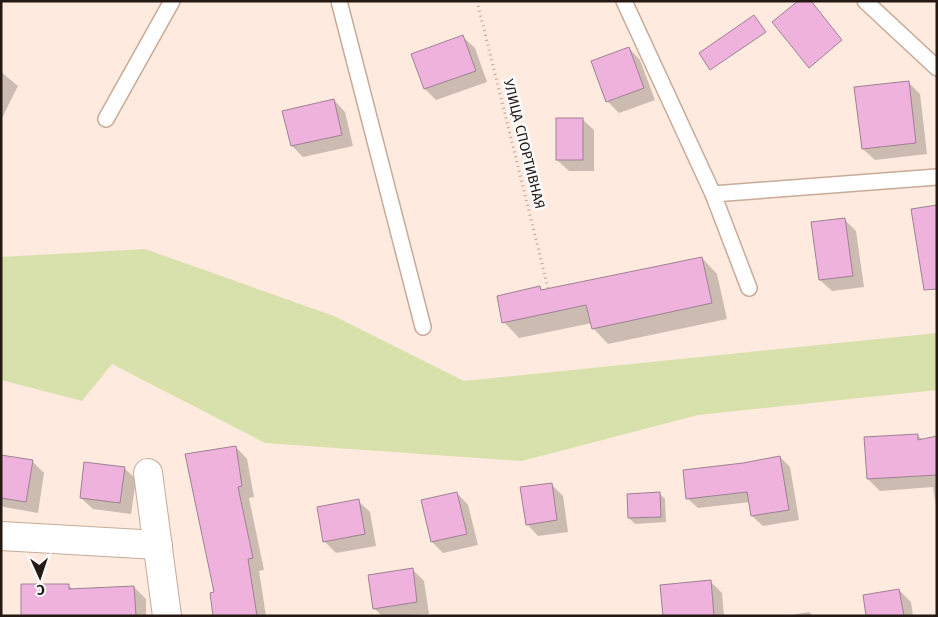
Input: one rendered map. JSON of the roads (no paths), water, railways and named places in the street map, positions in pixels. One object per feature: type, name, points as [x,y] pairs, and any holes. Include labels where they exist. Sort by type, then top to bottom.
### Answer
[{"type":"street","points":[[148,473],[168,616]]},
{"type":"street","points":[[1,536],[158,545]]},
{"type":"lane","points":[[106,119],[172,1]]},
{"type":"lane","points":[[339,1],[423,327]]},
{"type":"lane","points":[[624,1],[713,194],[749,288]]},
{"type":"lane","points":[[866,1],[937,68]]},
{"type":"lane","points":[[713,194],[937,177]]}]
